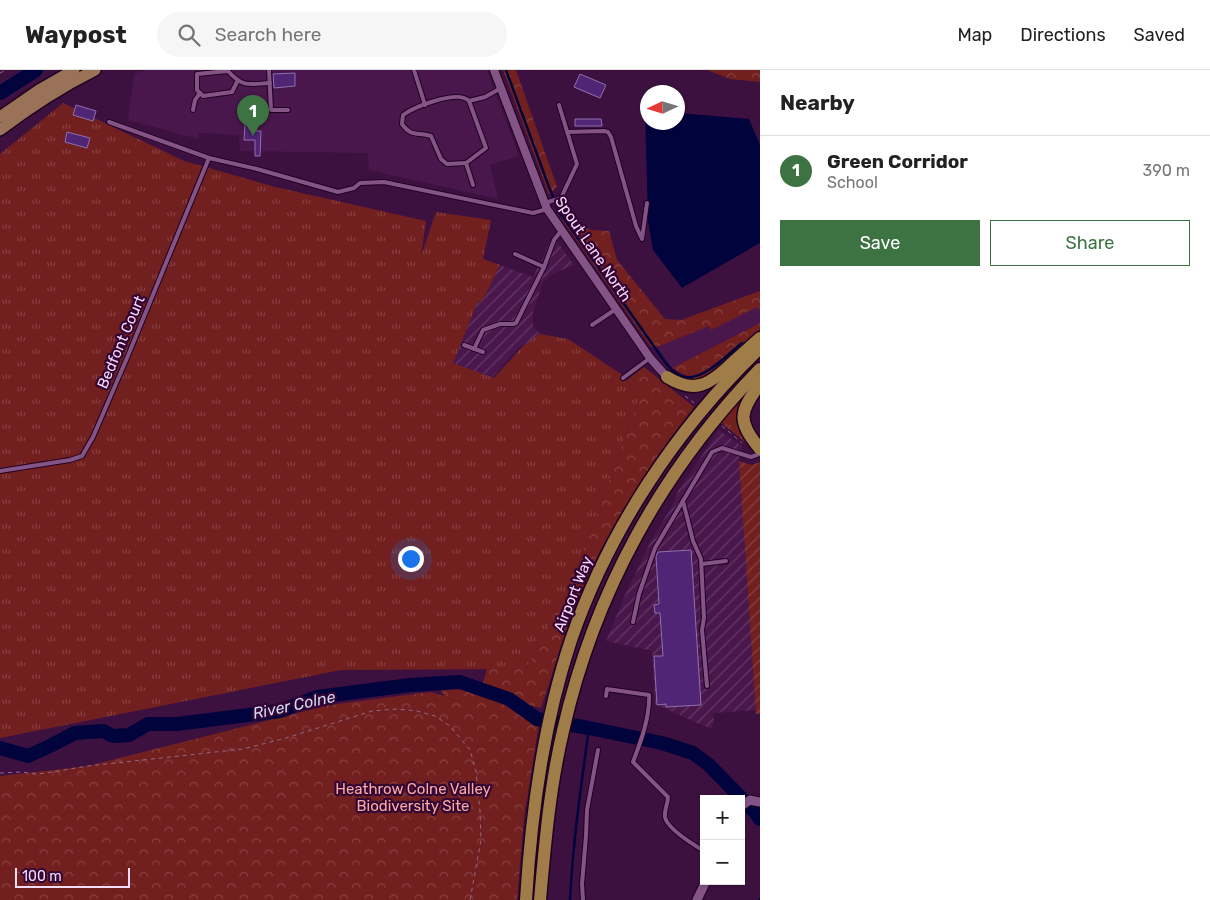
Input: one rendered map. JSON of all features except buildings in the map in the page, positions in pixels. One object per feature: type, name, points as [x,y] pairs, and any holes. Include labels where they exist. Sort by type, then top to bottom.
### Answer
[{"type":"highway","points":[[667,377],[686,385],[704,385],[718,377],[760,338]]},
{"type":"highway","name":"Airport Way","points":[[526,900],[531,843],[552,709],[572,640],[585,606],[607,556],[635,504],[666,458],[690,424],[712,398],[760,348]]},
{"type":"highway","points":[[540,900],[553,784],[562,733],[592,632],[633,539],[685,457],[707,428],[760,369]]},
{"type":"highway","points":[[760,384],[748,401],[744,412],[744,427],[760,449]]},
{"type":"main road","points":[[0,117],[39,90],[74,70]]},
{"type":"main road","points":[[0,130],[32,106],[95,70]]},
{"type":"street","name":"Spout Lane North","points":[[494,70],[548,205],[561,231],[650,358],[667,377]]},
{"type":"street","points":[[745,803],[750,800],[760,802]]},
{"type":"street","points":[[697,900],[704,885]]},
{"type":"lane","points":[[269,70],[271,110],[288,110]]},
{"type":"lane","points":[[414,70],[426,105]]},
{"type":"lane","points":[[237,82],[232,92],[202,96],[197,90],[197,74],[228,71],[237,82],[245,84],[270,83]]},
{"type":"lane","points":[[469,100],[486,148],[466,163],[446,164],[441,159],[431,136],[412,134],[402,124],[403,115],[408,111],[444,98],[458,96],[469,100],[484,97],[501,88]]},
{"type":"lane","points":[[193,110],[195,100],[200,93]]},
{"type":"lane","points":[[109,122],[208,158],[257,169],[338,192],[354,188],[360,183],[384,182],[533,212],[562,198],[577,164],[559,105]]},
{"type":"lane","points":[[567,132],[608,132],[636,226],[642,239],[647,203]]},
{"type":"lane","name":"Bedfont Court","points":[[0,471],[70,460],[82,456],[93,437],[127,358],[208,158]]},
{"type":"lane","points":[[466,163],[473,185]]},
{"type":"lane","points":[[474,349],[484,330],[500,324],[516,323],[544,267],[554,240],[561,231]]},
{"type":"lane","points":[[515,254],[544,267]]},
{"type":"lane","points":[[592,325],[616,309]]},
{"type":"lane","points":[[464,344],[483,352]]},
{"type":"lane","points":[[623,378],[650,358]]},
{"type":"lane","points":[[633,622],[639,594],[655,548],[712,452],[722,448],[751,457],[760,454]]},
{"type":"lane","points":[[683,501],[693,541],[702,564],[704,618],[702,630],[707,686]]},
{"type":"lane","points":[[702,564],[726,561]]},
{"type":"lane","points":[[606,696],[607,690],[649,695],[644,731],[634,762],[668,797],[665,810],[667,821],[685,840],[700,849]]},
{"type":"lane","points":[[583,900],[582,884],[587,810],[598,750]]},
{"type":"path","points":[[0,73],[6,70]]},
{"type":"path","points":[[720,424],[746,446]]},
{"type":"path","points":[[0,773],[46,773],[88,766],[244,749],[372,711],[397,709],[417,711],[434,716],[450,726],[470,750],[476,771],[481,840],[470,900]]},
{"type":"shaded area","points":[[146,70],[487,70],[519,156],[490,165],[498,199],[369,170],[368,153],[240,151],[239,135],[199,133],[198,139],[128,120],[134,74]]},
{"type":"shaded area","points":[[685,114],[749,119],[760,145],[760,243],[682,288],[653,250],[648,221],[646,130],[685,130]]},
{"type":"shaded area","points":[[553,236],[574,265],[552,274],[543,282],[533,312],[533,327],[538,332],[544,334],[518,348],[491,379],[452,364],[478,301],[482,302],[500,265],[533,277]]},
{"type":"shaded area","points":[[757,306],[760,311],[760,323],[672,368],[657,347],[709,326],[711,330]]},
{"type":"shaded area","points":[[719,430],[742,446],[739,461],[756,710],[713,713],[714,722],[711,729],[655,704],[652,651],[606,641],[625,595],[651,541],[672,506],[678,491]]},
{"type":"green space","points":[[503,70],[516,70],[557,187],[549,195]]},
{"type":"green space","points":[[707,70],[760,70],[760,82],[730,79]]},
{"type":"green space","points":[[63,103],[184,161],[275,187],[426,221],[421,256],[436,212],[491,220],[483,259],[500,265],[482,302],[478,301],[453,363],[494,378],[522,347],[539,334],[568,339],[621,374],[626,381],[642,391],[573,578],[526,669],[341,670],[0,738],[0,154]]},
{"type":"green space","points":[[568,214],[590,230],[609,231],[617,260],[665,319],[681,320],[760,291],[760,311],[757,307],[711,330],[709,326],[657,347],[651,347],[561,218]]},
{"type":"green space","points":[[760,323],[760,329],[718,368],[696,381],[672,368]]},
{"type":"green space","points":[[644,367],[694,407],[657,457],[608,536],[569,621],[541,708],[521,703],[483,683],[487,669],[526,669],[573,578],[642,391],[626,381]]},
{"type":"green space","points":[[746,391],[740,410],[755,451],[753,452],[744,441],[720,422]]},
{"type":"green space","points":[[739,461],[752,465],[760,462],[760,714],[756,714]]},
{"type":"green space","name":"Heathrow Colne Valley Biodiversity Site","points":[[457,686],[499,702],[539,723],[524,818],[517,900],[0,900],[0,776],[88,766],[329,705],[430,692],[444,696],[441,690]]},
{"type":"waterway","points":[[0,93],[36,70]]},
{"type":"waterway","points":[[506,70],[560,213],[668,366],[679,375],[695,376],[712,368],[742,343]]},
{"type":"waterway","name":"River Colne","points":[[0,748],[28,756],[75,733],[103,731],[113,736],[129,735],[148,724],[177,724],[280,711],[317,697],[410,685],[460,682],[509,699],[537,719],[662,743],[693,753],[709,765],[760,819]]},
{"type":"waterway","name":"River Colne","points":[[570,900],[575,835],[589,728]]},
{"type":"place","name":"Green Corridor","points":[[253,136]]}]
